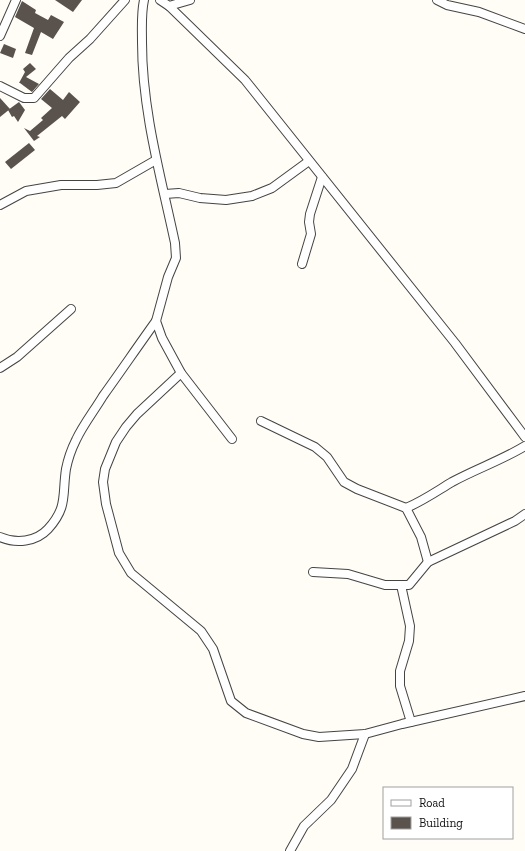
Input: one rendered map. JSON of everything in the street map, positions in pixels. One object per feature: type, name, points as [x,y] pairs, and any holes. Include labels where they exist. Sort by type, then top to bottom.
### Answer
[{"type":"street","points":[[0,36],[16,0]]},
{"type":"street","points":[[0,86],[24,98],[34,98],[69,58],[90,39],[125,0]]},
{"type":"street","points":[[0,537],[18,541],[28,540],[41,535],[60,512],[63,504],[66,470],[70,455],[80,431],[156,321],[168,277],[176,258],[175,244],[165,194],[150,129],[142,69],[142,10],[144,0]]},
{"type":"street","points":[[160,0],[169,6],[245,80],[455,343],[525,437]]},
{"type":"street","points":[[169,6],[190,0]]},
{"type":"street","points":[[437,0],[447,5],[479,12],[525,29]]},
{"type":"street","points":[[0,205],[26,191],[61,185],[97,186],[116,183],[156,160]]},
{"type":"street","points":[[165,194],[179,193],[200,198],[226,200],[252,196],[272,188],[309,161]]},
{"type":"street","points":[[302,264],[311,234],[309,222],[310,214],[322,177]]},
{"type":"street","points":[[0,368],[17,356],[71,309]]},
{"type":"street","points":[[156,321],[162,338],[181,372],[232,439]]},
{"type":"street","points":[[181,372],[154,397],[126,427],[116,442],[105,469],[103,482],[106,504],[119,553],[131,573],[201,631],[213,649],[231,701],[246,713],[303,734],[319,736],[365,734],[525,696]]},
{"type":"street","points":[[261,422],[315,447],[328,457],[344,482],[406,508],[421,537],[428,562]]},
{"type":"street","points":[[406,508],[420,502],[452,482],[515,453],[525,446]]},
{"type":"street","points":[[313,572],[348,574],[385,585],[409,585],[428,562],[515,521],[525,514]]},
{"type":"street","points":[[401,585],[410,626],[409,640],[400,671],[400,686],[411,722]]},
{"type":"street","points":[[290,851],[304,826],[331,800],[352,769],[365,734]]},
{"type":"building","points":[[55,0],[82,0],[73,12]]},
{"type":"building","points":[[22,1],[36,10],[35,13],[48,20],[51,15],[64,22],[53,39],[41,32],[32,55],[25,53],[34,28],[15,17]]},
{"type":"building","points":[[4,44],[16,49],[13,58],[0,53]]},
{"type":"building","points":[[30,63],[36,69],[26,77],[39,84],[32,92],[19,83],[25,72],[23,69]]},
{"type":"building","points":[[50,89],[63,100],[69,92],[80,102],[65,119],[62,116],[37,136],[40,137],[34,141],[24,128],[30,131],[43,120],[41,118],[52,108],[41,99]]},
{"type":"building","points":[[0,98],[10,109],[0,117]]},
{"type":"building","points":[[19,102],[25,110],[18,122],[14,116],[12,117],[8,110]]},
{"type":"building","points":[[29,143],[35,150],[11,169],[5,162]]}]
